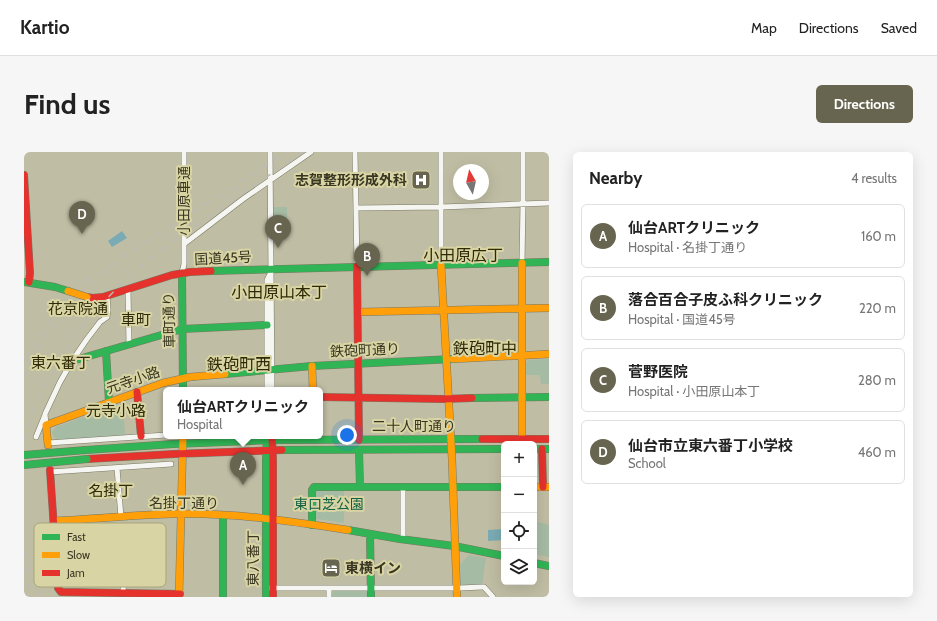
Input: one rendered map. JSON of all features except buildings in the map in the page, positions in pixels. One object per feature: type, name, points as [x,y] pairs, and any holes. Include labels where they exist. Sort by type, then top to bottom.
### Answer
[{"type":"main road","points":[[24,175],[30,273],[26,282]]},
{"type":"main road","name":"国道45号","points":[[26,282],[55,287],[87,297],[99,298],[172,275],[204,271],[549,262]]},
{"type":"main road","points":[[522,263],[522,439]]},
{"type":"main road","points":[[441,265],[452,449],[457,597]]},
{"type":"main road","points":[[357,266],[359,440]]},
{"type":"main road","name":"車町通り","points":[[182,273],[183,387]]},
{"type":"main road","points":[[358,312],[549,308]]},
{"type":"main road","points":[[72,361],[182,329],[267,325]]},
{"type":"main road","points":[[106,351],[109,402]]},
{"type":"main road","name":"鉄砲町通り","points":[[183,378],[312,366],[549,354]]},
{"type":"main road","points":[[312,366],[312,387]]},
{"type":"main road","name":"元寺小路","points":[[46,425],[163,383],[183,378]]},
{"type":"main road","points":[[137,392],[141,436]]},
{"type":"main road","points":[[323,397],[549,397]]},
{"type":"main road","points":[[46,425],[48,444]]},
{"type":"main road","name":"二十人町通り","points":[[24,455],[183,440],[226,439]]},
{"type":"main road","name":"東八番丁","points":[[270,439],[270,588],[273,597]]},
{"type":"main road","name":"二十人町通り","points":[[314,439],[549,439]]},
{"type":"main road","points":[[58,587],[61,592],[180,596],[183,440]]},
{"type":"main road","name":"二十人町通り","points":[[24,465],[183,453],[270,450],[501,449]]},
{"type":"main road","points":[[546,449],[546,487]]},
{"type":"main road","points":[[359,450],[360,487]]},
{"type":"main road","points":[[50,471],[53,521]]},
{"type":"main road","points":[[312,525],[312,490],[314,487],[501,487]]},
{"type":"main road","name":"名掛丁通り","points":[[53,521],[181,514],[270,519],[501,555]]},
{"type":"main road","points":[[223,516],[223,597]]},
{"type":"main road","points":[[370,534],[371,597]]},
{"type":"main road","points":[[537,563],[549,566]]},
{"type":"main road","name":"東八番丁","points":[[266,597],[270,588]]},
{"type":"street","name":"小田原車通","points":[[182,273],[184,264],[184,152]]},
{"type":"street","points":[[267,387],[272,269],[270,152]]},
{"type":"street","points":[[184,244],[242,199],[311,152]]},
{"type":"street","points":[[355,152],[357,266]]},
{"type":"street","points":[[441,152],[441,265]]},
{"type":"street","points":[[522,152],[522,263]]},
{"type":"street","points":[[356,208],[441,207],[549,202]]},
{"type":"street","points":[[272,269],[267,280],[267,325],[269,369],[272,387]]},
{"type":"street","points":[[128,290],[129,344]]},
{"type":"street","points":[[36,437],[60,382],[72,361],[97,326],[107,317],[107,296]]},
{"type":"street","points":[[45,414],[46,425]]},
{"type":"street","points":[[48,444],[163,435]]},
{"type":"street","points":[[50,471],[171,464]]},
{"type":"street","points":[[117,468],[121,517]]},
{"type":"street","points":[[403,487],[403,539]]},
{"type":"street","points":[[123,587],[123,593]]},
{"type":"street","points":[[270,588],[484,587],[494,597]]},
{"type":"street","points":[[329,588],[329,597]]},
{"type":"green space","points":[[272,207],[287,207],[287,218],[272,219]]},
{"type":"green space","points":[[549,359],[549,384],[541,384],[540,375],[525,375],[526,362],[528,360]]},
{"type":"green space","points":[[123,403],[125,435],[57,440],[53,436],[52,432],[56,427]]},
{"type":"green space","name":"東口芝公園","points":[[317,490],[344,490],[344,523],[317,519],[315,517],[315,492]]},
{"type":"green space","points":[[537,522],[549,525],[549,557],[537,555]]},
{"type":"green space","points":[[469,555],[486,558],[482,585],[463,586],[461,584],[460,564]]},
{"type":"green space","points":[[335,590],[365,591],[367,593],[367,597],[332,597],[332,593]]},
{"type":"water","points":[[122,231],[127,238],[112,247],[108,241]]},
{"type":"water","points":[[501,529],[501,540],[488,541],[488,530]]},
{"type":"railway","points":[[24,376],[39,348],[58,320],[79,295],[102,273],[140,245],[287,152]]},
{"type":"railway","points":[[24,440],[41,395],[52,373],[78,332],[110,296],[137,270],[177,239],[304,152]]},
{"type":"railway","points":[[223,200],[246,184]]},
{"type":"railway","points":[[26,360],[55,314],[72,294],[92,275]]},
{"type":"railway","points":[[24,552],[34,580]]},
{"type":"railway","points":[[24,568],[31,597]]},
{"type":"railway","points":[[36,587],[40,597]]},
{"type":"traffic: fast","points":[[211,271],[549,262]]},
{"type":"traffic: fast","points":[[182,273],[183,387]]},
{"type":"traffic: fast","points":[[24,282],[55,287],[68,291]]},
{"type":"traffic: fast","points":[[72,361],[182,329],[267,325]]},
{"type":"traffic: fast","points":[[106,351],[109,402]]},
{"type":"traffic: fast","points":[[225,374],[312,366],[453,359]]},
{"type":"traffic: fast","points":[[472,398],[549,397]]},
{"type":"traffic: fast","points":[[266,597],[267,439]]},
{"type":"traffic: fast","points":[[86,450],[173,444],[272,440],[482,439]]},
{"type":"traffic: fast","points":[[282,450],[501,449]]},
{"type":"traffic: fast","points":[[537,449],[549,449]]},
{"type":"traffic: fast","points":[[24,455],[86,450]]},
{"type":"traffic: fast","points":[[359,450],[360,487]]},
{"type":"traffic: fast","points":[[24,465],[87,459]]},
{"type":"traffic: fast","points":[[312,525],[312,490],[314,487],[501,487]]},
{"type":"traffic: fast","points":[[223,516],[223,597]]},
{"type":"traffic: fast","points":[[348,530],[454,546],[501,555]]},
{"type":"traffic: fast","points":[[370,534],[371,597]]},
{"type":"traffic: fast","points":[[537,564],[549,566]]},
{"type":"traffic: slow","points":[[522,263],[522,439]]},
{"type":"traffic: slow","points":[[441,265],[452,459],[457,597]]},
{"type":"traffic: slow","points":[[68,291],[87,297]]},
{"type":"traffic: slow","points":[[358,312],[549,308]]},
{"type":"traffic: slow","points":[[453,359],[549,354]]},
{"type":"traffic: slow","points":[[312,366],[313,387]]},
{"type":"traffic: slow","points":[[48,445],[46,425],[163,383],[190,377],[225,374]]},
{"type":"traffic: slow","points":[[179,597],[183,439]]},
{"type":"traffic: slow","points":[[537,487],[549,487]]},
{"type":"traffic: slow","points":[[53,521],[157,515],[216,514],[282,520],[348,530]]},
{"type":"traffic: jam","points":[[24,175],[30,273],[29,282]]},
{"type":"traffic: jam","points":[[357,266],[359,440]]},
{"type":"traffic: jam","points":[[87,297],[103,297],[172,275],[211,271]]},
{"type":"traffic: jam","points":[[137,392],[141,436]]},
{"type":"traffic: jam","points":[[323,397],[472,398]]},
{"type":"traffic: jam","points":[[272,439],[273,597]]},
{"type":"traffic: jam","points":[[482,439],[549,439]]},
{"type":"traffic: jam","points":[[542,449],[543,487]]},
{"type":"traffic: jam","points":[[87,459],[282,450]]},
{"type":"traffic: jam","points":[[50,470],[54,523]]},
{"type":"traffic: jam","points":[[58,587],[61,592],[180,594]]},
{"type":"place","name":"志賀整形形成外科","points":[[421,180]]},
{"type":"place","name":"仙台市立東六番丁小学校","points":[[82,234]]},
{"type":"place","name":"菅野医院","points":[[278,248]]},
{"type":"place","name":"落合百合子皮ふ科クリニック","points":[[367,276]]},
{"type":"place","name":"仙台ARTクリニック","points":[[243,485]]},
{"type":"place","name":"東横イン","points":[[331,568]]},
{"type":"district","name":"小田原広丁","points":[[463,255]]},
{"type":"district","name":"小田原山本丁","points":[[279,292]]},
{"type":"district","name":"花京院通","points":[[78,309]]},
{"type":"district","name":"車町","points":[[136,320]]},
{"type":"district","name":"鉄砲町中","points":[[485,348]]},
{"type":"district","name":"東六番丁","points":[[61,363]]},
{"type":"district","name":"鉄砲町西","points":[[239,364]]},
{"type":"district","name":"元寺小路","points":[[116,411]]},
{"type":"district","name":"名掛丁","points":[[111,491]]}]
